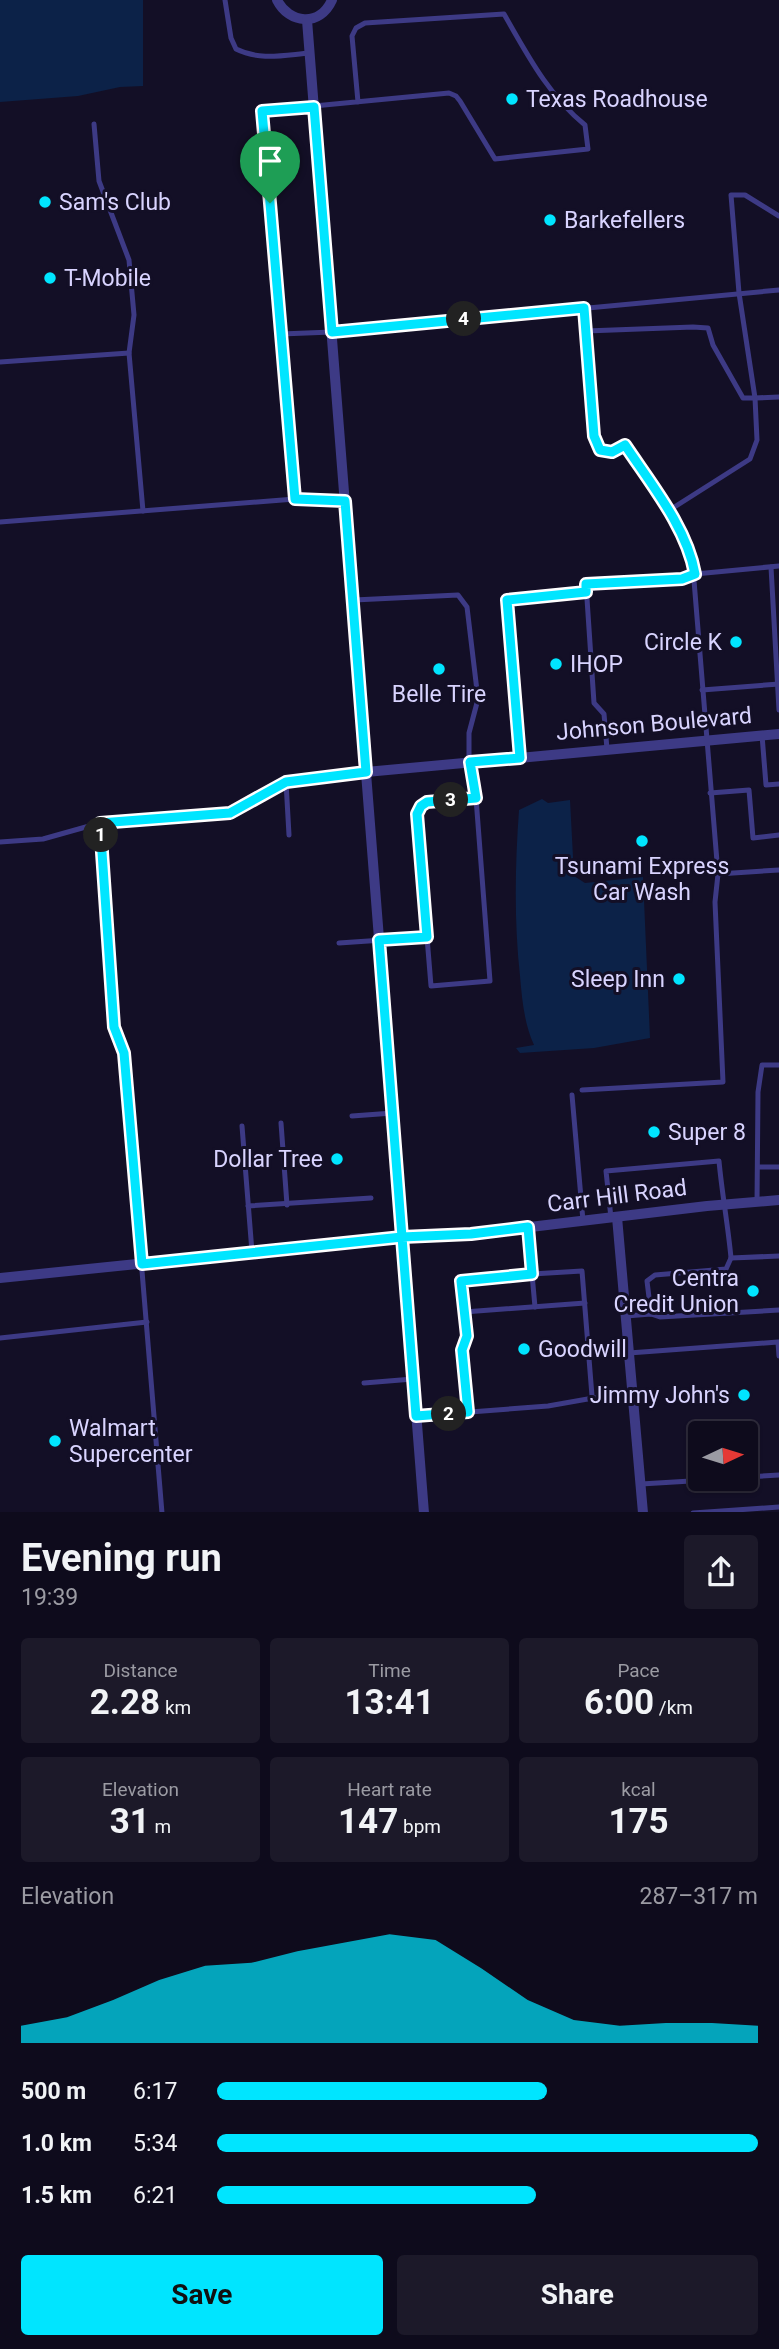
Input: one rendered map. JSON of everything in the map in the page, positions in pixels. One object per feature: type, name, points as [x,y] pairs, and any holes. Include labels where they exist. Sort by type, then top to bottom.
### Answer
[{"type":"street","points":[[277,0],[289,15],[307,20],[325,12],[332,0]]},
{"type":"street","points":[[307,20],[424,1512]]},
{"type":"street","name":"Johnson Boulevard","points":[[366,772],[779,734]]},
{"type":"street","name":"Carr Hill Road","points":[[0,1278],[402,1237],[471,1234],[779,1200]]},
{"type":"street","points":[[614,1217],[626,1316],[643,1512]]},
{"type":"lane","points":[[225,0],[231,38],[236,50],[249,56],[269,57],[310,53]]},
{"type":"lane","points":[[295,499],[262,111],[314,107],[449,93],[456,96],[495,159],[588,149],[585,125],[570,113],[544,83],[504,14],[365,23],[356,28],[352,36],[358,102]]},
{"type":"lane","points":[[94,124],[99,181],[129,260],[134,315],[129,353],[143,511]]},
{"type":"lane","points":[[667,510],[750,459],[757,440],[755,398],[739,293],[731,195],[745,195],[779,216]]},
{"type":"lane","points":[[281,334],[332,332],[779,290]]},
{"type":"lane","points":[[582,1090],[723,1082],[715,902],[718,874],[692,556],[667,510],[625,445],[612,452],[600,450],[594,436],[584,308]]},
{"type":"lane","points":[[586,331],[708,328],[713,345],[743,398],[779,397]]},
{"type":"lane","points":[[0,362],[129,353]]},
{"type":"lane","points":[[0,522],[295,499],[345,501]]},
{"type":"lane","points":[[607,750],[604,714],[594,703],[586,584],[682,579],[695,574],[779,566]]},
{"type":"lane","points":[[771,567],[779,710]]},
{"type":"lane","points":[[520,758],[507,600],[586,592]]},
{"type":"lane","points":[[354,600],[458,595],[467,607],[478,699],[469,733],[470,762],[476,798],[490,981],[431,986],[417,814],[427,802],[476,798]]},
{"type":"lane","points":[[702,690],[779,684]]},
{"type":"lane","points":[[762,735],[766,785]]},
{"type":"lane","points":[[0,842],[43,839],[100,823],[230,813],[286,782],[366,772]]},
{"type":"lane","points":[[286,782],[289,835]]},
{"type":"lane","points":[[710,793],[779,784]]},
{"type":"lane","points":[[749,790],[753,838],[779,835]]},
{"type":"lane","points":[[100,823],[114,1027],[124,1053],[162,1512]]},
{"type":"lane","points":[[718,874],[779,870]]},
{"type":"lane","points":[[339,943],[427,937]]},
{"type":"lane","points":[[757,1202],[758,1093],[762,1065],[779,1065]]},
{"type":"lane","points":[[572,1094],[583,1221]]},
{"type":"lane","points":[[352,1116],[393,1114]]},
{"type":"lane","points":[[281,1123],[287,1205]]},
{"type":"lane","points":[[242,1126],[252,1252]]},
{"type":"lane","points":[[614,1217],[606,1171],[719,1161],[731,1258],[726,1269],[655,1275],[648,1281],[650,1314]]},
{"type":"lane","points":[[758,1167],[779,1167]]},
{"type":"lane","points":[[248,1206],[371,1198]]},
{"type":"lane","points":[[528,1227],[535,1307]]},
{"type":"lane","points":[[731,1258],[779,1256]]},
{"type":"lane","points":[[468,1412],[462,1350],[467,1336],[461,1281],[582,1271],[592,1396]]},
{"type":"lane","points":[[464,1312],[586,1303]]},
{"type":"lane","points":[[626,1316],[650,1314],[660,1317],[779,1310]]},
{"type":"lane","points":[[0,1338],[147,1322]]},
{"type":"lane","points":[[629,1353],[778,1342],[779,1356]]},
{"type":"lane","points":[[364,1383],[413,1379]]},
{"type":"lane","points":[[416,1416],[548,1406],[592,1396],[633,1391]]},
{"type":"lane","points":[[758,1476],[779,1475]]},
{"type":"lane","points":[[641,1484],[688,1481]]},
{"type":"lane","points":[[707,1512],[779,1507]]},
{"type":"water","points":[[0,0],[143,0],[143,86],[120,87],[78,96],[0,102]]},
{"type":"water","points":[[542,799],[548,803],[570,800],[574,876],[585,883],[643,877],[650,1038],[594,1048],[520,1053],[516,1048],[534,1045],[524,1011],[517,935],[519,810]]},
{"type":"place","name":"Texas Roadhouse","points":[[512,99]]},
{"type":"place","name":"Sam's Club","points":[[45,202]]},
{"type":"place","name":"Barkefellers","points":[[550,220]]},
{"type":"place","name":"T-Mobile","points":[[50,278]]},
{"type":"place","name":"Circle K","points":[[736,642]]},
{"type":"place","name":"IHOP","points":[[556,664]]},
{"type":"place","name":"Belle Tire","points":[[439,669]]},
{"type":"place","name":"Tsunami Express Car Wash","points":[[642,841]]},
{"type":"place","name":"Sleep Inn","points":[[679,979]]},
{"type":"place","name":"Super 8","points":[[654,1132]]},
{"type":"place","name":"Dollar Tree","points":[[337,1159]]},
{"type":"place","name":"Centra Credit Union","points":[[753,1291]]},
{"type":"place","name":"Goodwill","points":[[524,1349]]},
{"type":"place","name":"Jimmy John's","points":[[744,1395]]},
{"type":"place","name":"Walmart Supercenter","points":[[55,1441]]},
{"type":"route","points":[[270,203],[262,111],[314,107],[332,332],[584,308],[594,436],[600,450],[612,452],[625,445],[667,510],[692,556],[695,574],[682,579],[586,584],[586,592],[507,600],[520,758],[470,762],[476,798],[427,802],[421,806],[417,814],[427,937],[379,940],[402,1237],[471,1234],[528,1227],[532,1274],[461,1281],[467,1336],[462,1350],[468,1412],[416,1416],[402,1237],[142,1264],[124,1053],[114,1027],[100,823],[230,813],[286,782],[366,772],[345,501],[295,499],[270,203]]}]
